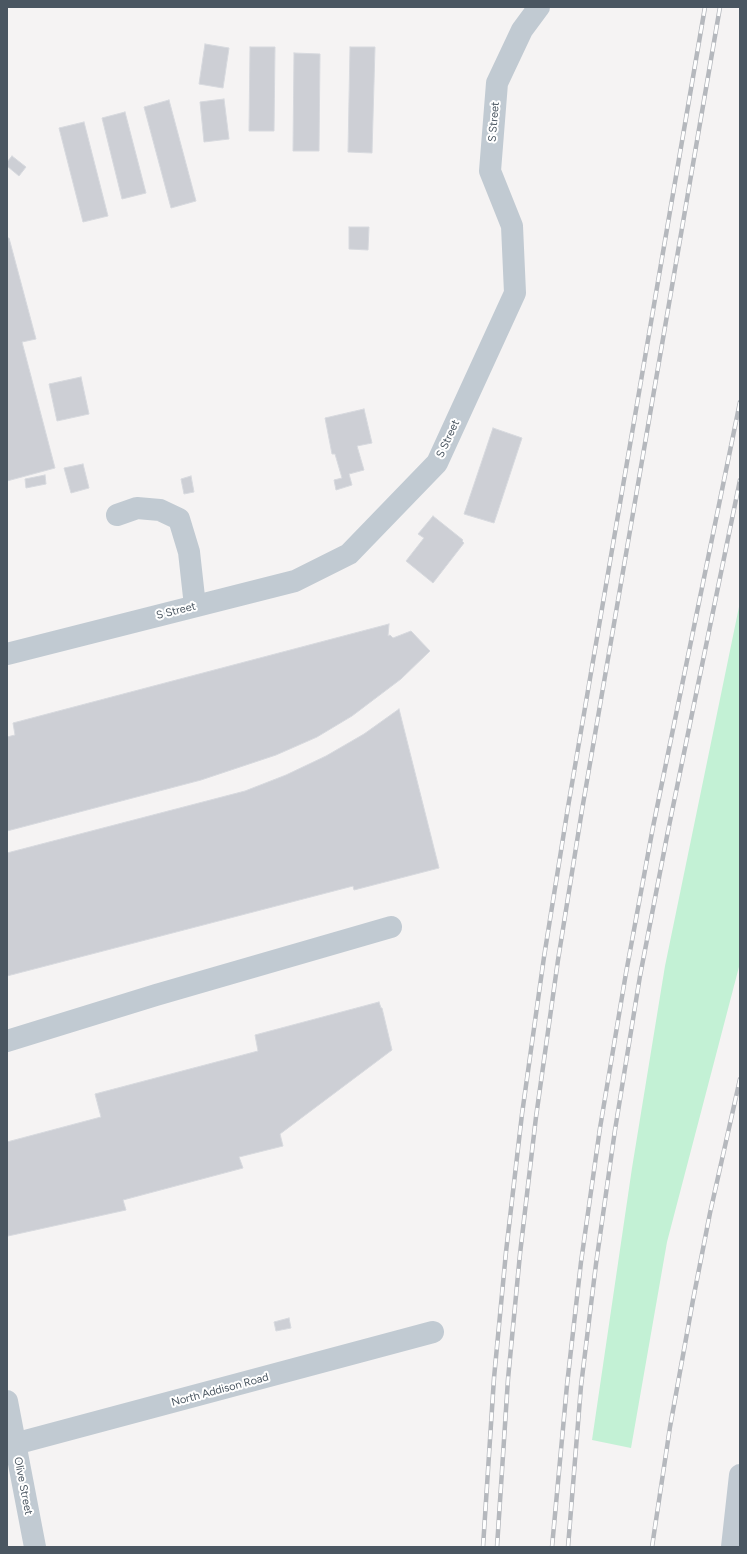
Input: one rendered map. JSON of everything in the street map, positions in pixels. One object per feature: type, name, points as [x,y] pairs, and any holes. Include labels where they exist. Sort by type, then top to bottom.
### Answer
[{"type":"street","name":"S Street","points":[[7,654],[295,580],[349,554],[437,464],[515,293],[512,226],[490,172],[497,83],[522,30],[539,7]]},
{"type":"street","points":[[117,515],[137,508],[160,510],[179,519],[189,552],[195,606]]},
{"type":"street","points":[[7,1041],[156,995],[391,927]]},
{"type":"street","name":"North Addison Road","points":[[11,1446],[433,1332]]},
{"type":"street","name":"Olive Street","points":[[7,1401],[11,1446],[35,1547]]},
{"type":"street","points":[[732,1547],[740,1475]]},
{"type":"green space","points":[[740,602],[740,963],[667,1242],[631,1448],[592,1440],[632,1168],[665,966]]},
{"type":"building","points":[[205,44],[229,48],[223,88],[199,84]]},
{"type":"building","points":[[250,47],[275,47],[274,131],[249,131]]},
{"type":"building","points":[[350,47],[375,47],[372,153],[348,152]]},
{"type":"building","points":[[294,53],[320,54],[319,151],[293,151]]},
{"type":"building","points":[[224,99],[229,139],[204,142],[200,102]]},
{"type":"building","points":[[169,100],[196,201],[171,208],[144,107]]},
{"type":"building","points":[[125,112],[146,193],[122,199],[102,118]]},
{"type":"building","points":[[84,122],[108,216],[83,222],[59,128]]},
{"type":"building","points":[[12,156],[26,167],[19,176],[7,166],[7,162]]},
{"type":"building","points":[[349,227],[369,227],[368,250],[349,249]]},
{"type":"building","points":[[7,238],[9,238],[36,339],[22,342],[55,468],[7,481]]},
{"type":"building","points":[[81,377],[89,414],[57,421],[49,384]]},
{"type":"building","points":[[364,409],[372,443],[357,446],[364,470],[349,474],[352,485],[336,490],[334,480],[342,478],[335,454],[332,454],[325,418]]},
{"type":"building","points":[[493,428],[522,438],[494,523],[464,514]]},
{"type":"building","points":[[83,464],[89,488],[71,493],[64,468]]},
{"type":"building","points":[[45,475],[46,484],[26,488],[25,479]]},
{"type":"building","points":[[191,476],[194,492],[184,494],[181,479]]},
{"type":"building","points":[[433,516],[463,540],[462,541],[464,543],[433,583],[406,561],[424,538],[418,534]]},
{"type":"building","points":[[389,624],[388,636],[390,635],[393,638],[411,631],[430,651],[401,679],[352,716],[317,737],[276,755],[201,780],[7,831],[7,737],[15,735],[13,723]]},
{"type":"building","points":[[399,709],[439,868],[354,890],[353,886],[7,976],[7,853],[245,791],[286,775],[326,756],[364,734]]},
{"type":"building","points":[[379,1002],[382,1008],[392,1050],[280,1134],[283,1146],[239,1157],[243,1168],[123,1200],[126,1210],[8,1236],[7,1142],[101,1117],[95,1094],[258,1051],[255,1035]]},
{"type":"building","points":[[289,1318],[291,1328],[276,1331],[274,1322]]},
{"type":"railway","points":[[483,1547],[494,1378],[506,1252],[522,1114],[544,957],[568,807],[705,7]]},
{"type":"railway","points":[[497,1547],[508,1379],[520,1254],[536,1117],[558,960],[582,810],[720,7]]},
{"type":"railway","points":[[552,1547],[567,1385],[581,1262],[600,1128],[626,973],[653,827],[740,402]]},
{"type":"railway","points":[[568,1547],[581,1386],[615,1130],[640,976],[668,831],[740,480]]},
{"type":"railway","points":[[652,1547],[670,1427],[693,1300],[710,1213],[740,1079]]}]
